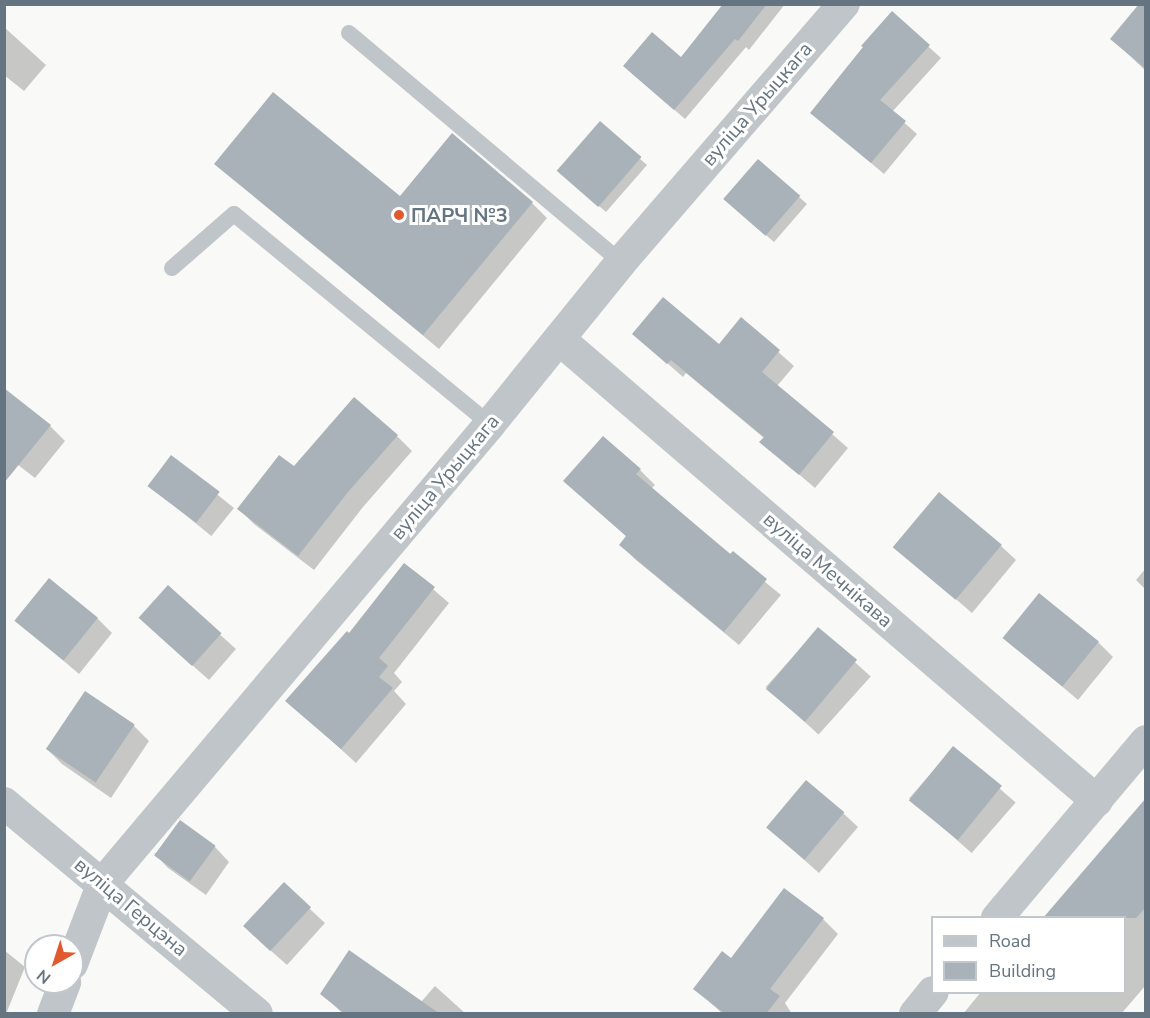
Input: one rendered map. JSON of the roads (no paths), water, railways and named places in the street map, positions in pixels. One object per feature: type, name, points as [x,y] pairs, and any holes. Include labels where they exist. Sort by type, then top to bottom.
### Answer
[{"type":"street","name":"вуліца Урыцкага","points":[[83,934],[103,883],[490,424],[621,262],[844,4]]},
{"type":"street","name":"вуліца Мечнікава","points":[[559,339],[1097,801]]},
{"type":"street","points":[[999,916],[1146,741]]},
{"type":"street","name":"вуліца Герцэна","points":[[4,802],[257,1014]]},
{"type":"street","points":[[53,1014],[60,994]]},
{"type":"street","points":[[915,1014],[932,994]]},
{"type":"lane","points":[[349,33],[621,262]]},
{"type":"lane","points":[[172,268],[234,214],[490,424]]},
{"type":"place","name":"ПАРЧ №3","points":[[399,215]]}]
